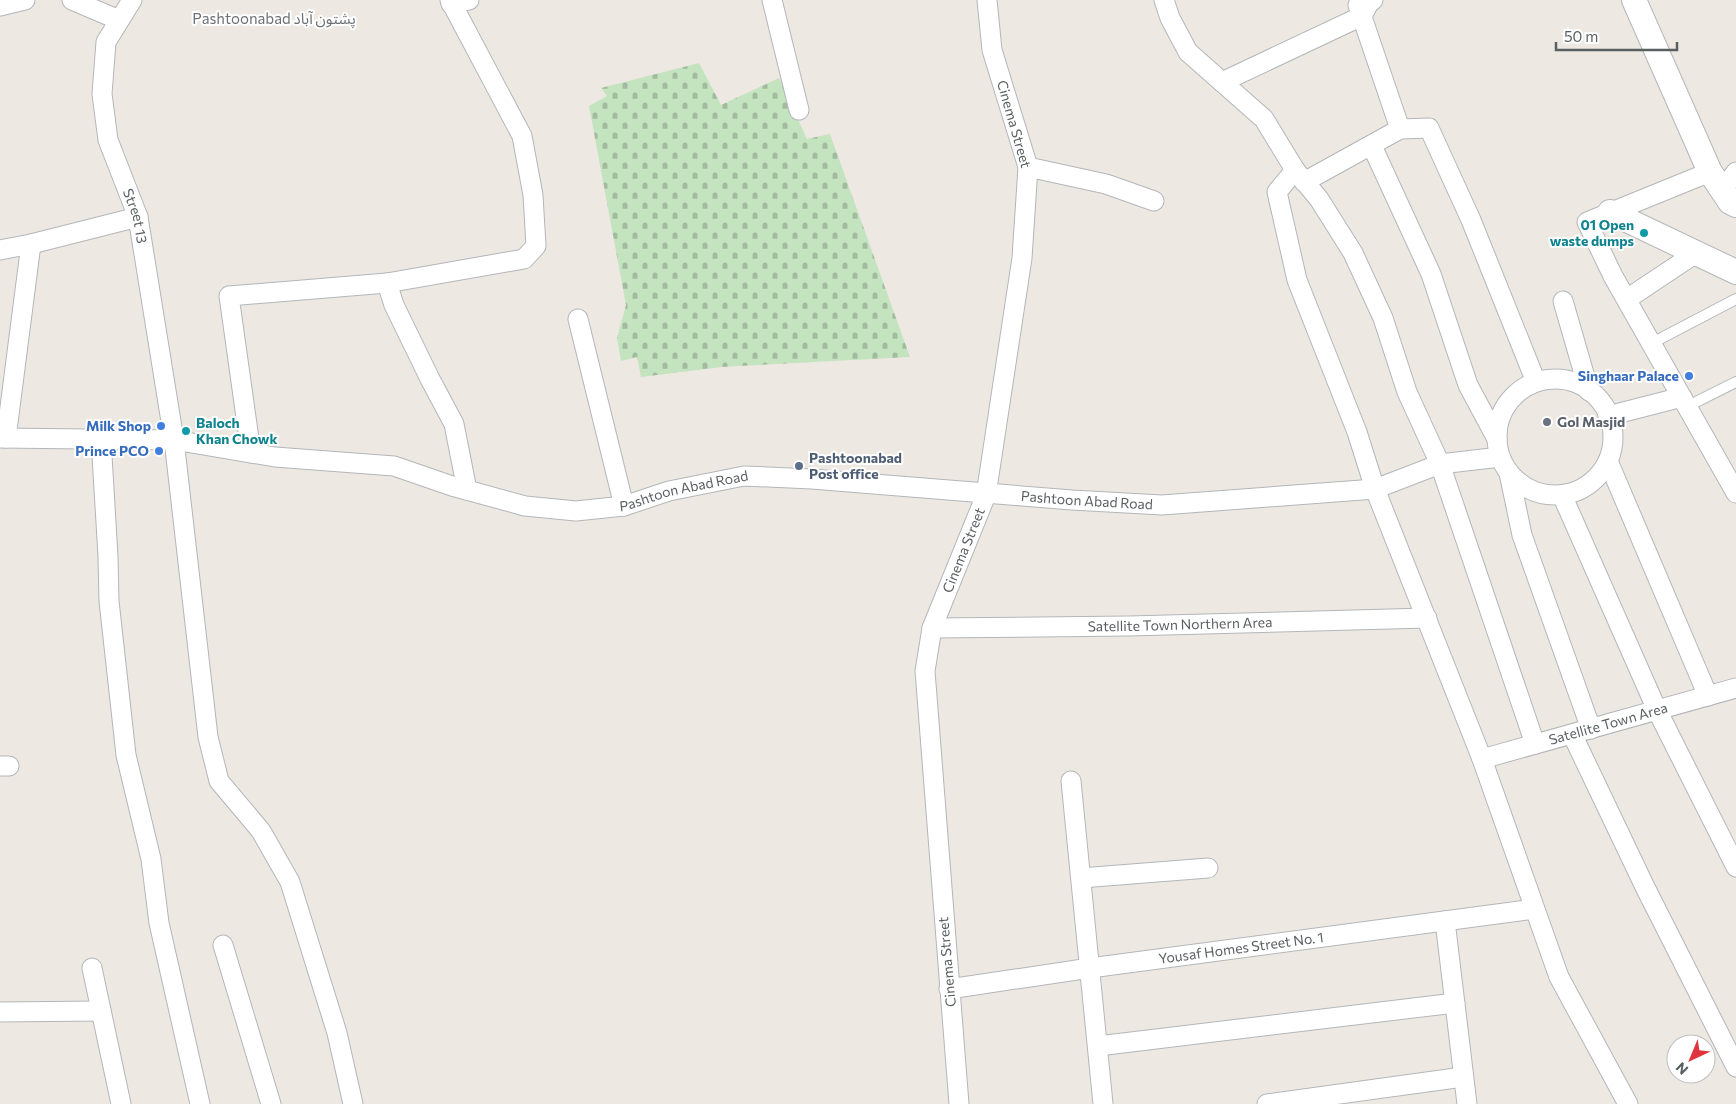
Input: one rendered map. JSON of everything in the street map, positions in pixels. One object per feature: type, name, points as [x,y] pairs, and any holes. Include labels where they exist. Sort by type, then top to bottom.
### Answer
[{"type":"street","points":[[0,6],[25,0]]},
{"type":"street","points":[[72,0],[118,20]]},
{"type":"street","name":"Street 13","points":[[132,0],[106,42],[102,94],[108,140],[138,217],[174,440],[208,737],[219,781],[261,832],[290,882],[337,1033],[353,1104]]},
{"type":"street","points":[[772,0],[799,110]]},
{"type":"street","name":"Cinema Street","points":[[959,1104],[925,671],[932,628],[986,494],[1022,258],[1028,167],[992,50],[987,0]]},
{"type":"street","points":[[1164,0],[1170,18],[1188,52],[1264,119],[1300,176],[1319,199],[1353,253],[1383,318],[1407,392],[1440,464],[1535,744]]},
{"type":"street","points":[[1222,82],[1373,0]]},
{"type":"street","points":[[1634,0],[1723,189]]},
{"type":"street","points":[[251,452],[229,296],[386,283],[524,259],[536,246],[533,195],[522,136],[457,1]]},
{"type":"street","points":[[1359,8],[1400,129]]},
{"type":"street","points":[[1536,382],[1471,220],[1429,128],[1400,129],[1372,146],[1300,176],[1277,192],[1297,280],[1357,432],[1375,488],[1482,759],[1559,977],[1628,1104]]},
{"type":"street","points":[[1372,146],[1431,274],[1468,385],[1502,456],[1524,486],[1542,494],[1562,495],[1581,490],[1597,478],[1608,461],[1613,442],[1611,422],[1602,404],[1589,391],[1573,382],[1555,379],[1536,382],[1520,391],[1507,404],[1499,420],[1502,456],[1522,535],[1591,729]]},
{"type":"street","points":[[1028,167],[1106,184],[1154,201]]},
{"type":"street","points":[[1736,172],[1723,189],[1610,212],[1587,222],[1613,276],[1685,401],[1728,469],[1736,493]]},
{"type":"street","points":[[1610,212],[1736,272]]},
{"type":"street","points":[[0,250],[138,217]]},
{"type":"street","points":[[3,438],[31,244]]},
{"type":"street","points":[[1627,299],[1696,253]]},
{"type":"street","points":[[386,283],[394,305],[454,424],[467,490]]},
{"type":"street","points":[[1564,301],[1589,391]]},
{"type":"street","points":[[578,319],[624,506]]},
{"type":"street","points":[[1608,416],[1685,401]]},
{"type":"street","name":"Pashtoon Abad Road","points":[[3,438],[174,440],[275,456],[394,466],[467,490],[525,506],[576,511],[624,506],[670,491],[744,476],[812,479],[986,494],[1162,505],[1375,488],[1440,464],[1502,456]]},
{"type":"street","points":[[100,439],[109,601],[126,755],[151,859],[159,923],[200,1104]]},
{"type":"street","points":[[1608,461],[1708,696]]},
{"type":"street","points":[[1562,495],[1657,710],[1736,867]]},
{"type":"street","name":"Satellite Town Northern Area","points":[[932,628],[1129,626],[1427,618]]},
{"type":"street","name":"Satellite Town Area","points":[[1482,759],[1736,688]]},
{"type":"street","points":[[1572,734],[1645,886],[1736,1067]]},
{"type":"street","points":[[1071,781],[1103,1104]]},
{"type":"street","points":[[1081,878],[1208,868]]},
{"type":"street","name":"Yousaf Homes Street No. 1","points":[[950,989],[1090,968],[1534,909]]},
{"type":"street","points":[[1445,920],[1466,1104]]},
{"type":"street","points":[[223,945],[271,1104]]},
{"type":"street","points":[[92,968],[121,1104]]},
{"type":"street","points":[[1098,1046],[1455,1003]]},
{"type":"street","points":[[0,1012],[102,1011]]},
{"type":"street","points":[[1267,1104],[1463,1077]]},
{"type":"lane","points":[[1652,343],[1736,299]]},
{"type":"lane","points":[[1685,401],[1736,382]]},
{"type":"green space","points":[[699,63],[721,105],[779,78],[807,139],[830,134],[910,357],[722,367],[641,377],[637,357],[621,361],[617,338],[626,305],[589,106],[607,96],[601,88]]},
{"type":"place","name":"01 Open waste dumps","points":[[1644,233]]},
{"type":"place","name":"Singhaar Palace","points":[[1689,376]]},
{"type":"place","name":"Gol Masjid","points":[[1547,422]]},
{"type":"place","name":"Milk Shop","points":[[161,426]]},
{"type":"place","name":"Baloch Khan Chowk","points":[[186,431]]},
{"type":"place","name":"Prince PCO","points":[[159,451]]},
{"type":"place","name":"Pashtoonabad Post office","points":[[799,466]]},
{"type":"district","name":"Pashtoonabad پشتون آباد","points":[[274,19]]}]
